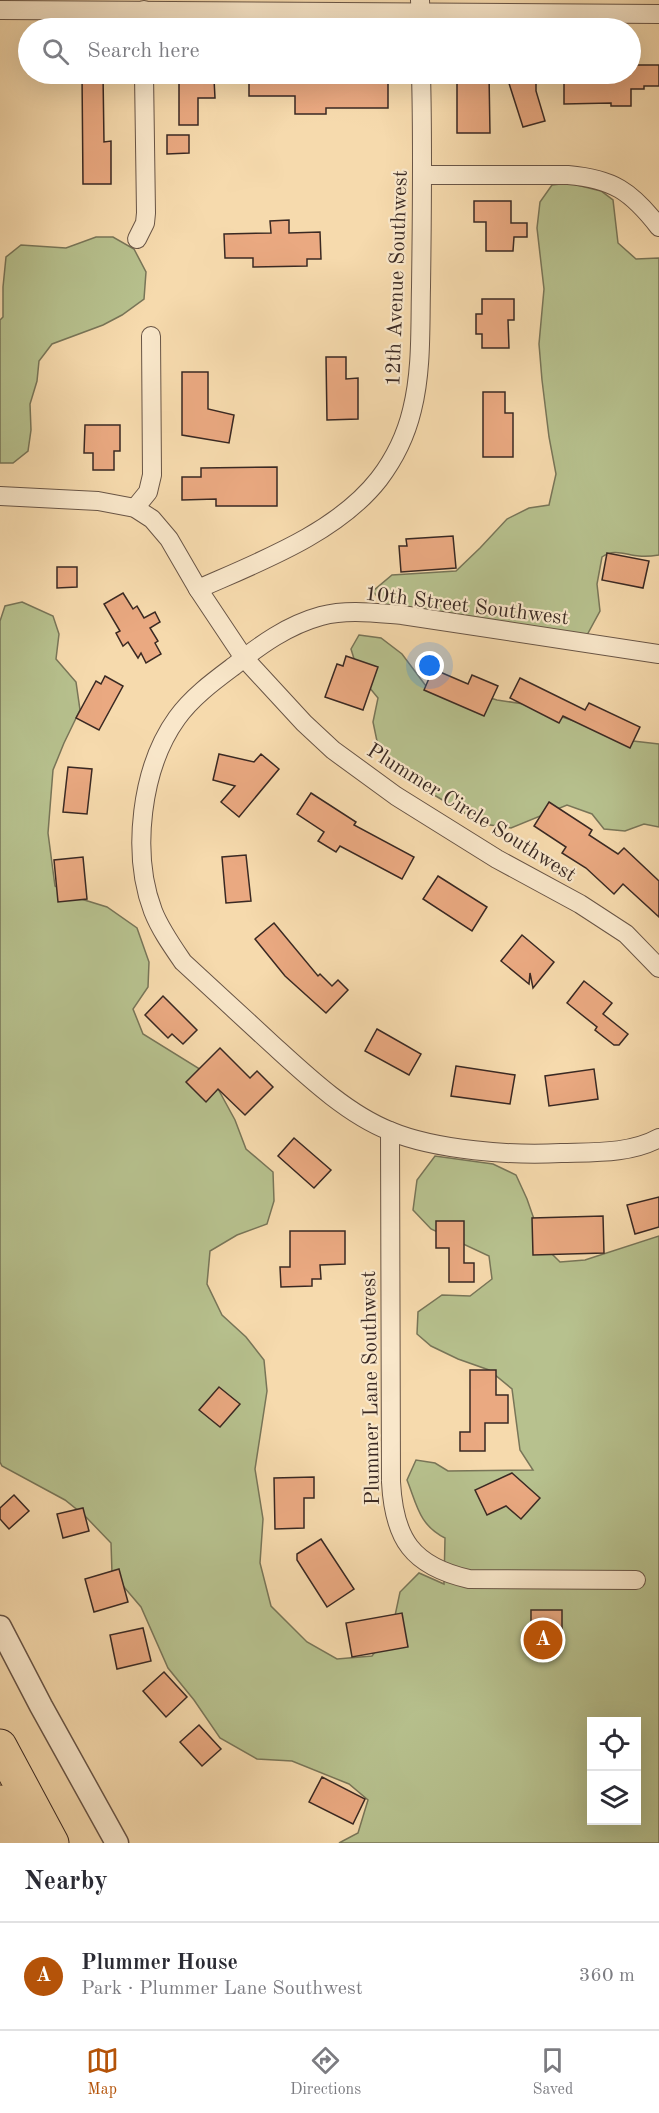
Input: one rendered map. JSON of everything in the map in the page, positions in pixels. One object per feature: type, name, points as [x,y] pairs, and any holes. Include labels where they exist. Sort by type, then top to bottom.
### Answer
[{"type":"highway","points":[[0,1746],[52,1843]]},
{"type":"highway","points":[[0,1802],[18,1843]]},
{"type":"street","points":[[0,10],[128,18]]},
{"type":"street","points":[[199,18],[421,14],[659,14]]},
{"type":"street","points":[[137,239],[145,223],[146,213],[144,84]]},
{"type":"street","name":"12th Avenue Southwest","points":[[198,589],[262,561],[335,519],[362,497],[378,480],[403,439],[417,386],[420,352],[422,84]]},
{"type":"street","points":[[423,175],[568,175],[605,180],[624,191],[649,213],[659,226]]},
{"type":"street","points":[[0,496],[98,501],[135,508],[147,492],[152,475],[151,336]]},
{"type":"street","name":"Plummer Circle Southwest","points":[[135,508],[152,519],[170,538],[198,589],[244,658],[304,723],[333,750],[396,796],[497,859],[580,904],[626,934],[659,968]]},
{"type":"street","name":"10th Street Southwest","points":[[244,658],[296,624],[322,615],[362,612],[402,615],[659,654]]},
{"type":"street","points":[[244,658],[192,701],[178,716],[162,741],[151,772],[142,842],[144,873],[150,900],[168,940],[183,962],[319,1087],[354,1111],[390,1131],[435,1143],[470,1149],[547,1154],[625,1150],[659,1138]]},
{"type":"street","name":"Plummer Lane Southwest","points":[[390,1131],[391,1482],[393,1509],[399,1531],[425,1563],[450,1575],[470,1579],[636,1580]]},
{"type":"street","points":[[0,1627],[40,1706],[117,1843]]},
{"type":"green space","points":[[569,183],[601,191],[613,200],[618,243],[636,259],[659,258],[659,555],[642,556],[616,552],[602,557],[597,584],[600,611],[587,635],[444,627],[382,604],[373,591],[392,575],[456,571],[507,519],[529,508],[549,505],[556,474],[549,437],[539,344],[544,289],[537,228],[540,202],[552,185]]},
{"type":"green space","points":[[96,237],[113,237],[134,249],[146,272],[144,299],[103,325],[52,344],[39,361],[37,381],[30,404],[31,430],[28,451],[13,463],[0,463],[0,320],[3,317],[6,257],[21,245],[66,248]]},
{"type":"green space","points":[[22,602],[53,616],[59,634],[56,659],[76,682],[80,710],[53,770],[48,833],[55,886],[78,898],[107,907],[137,928],[149,962],[148,987],[133,1009],[143,1034],[211,1076],[235,1120],[246,1149],[273,1172],[274,1201],[267,1224],[237,1235],[210,1251],[207,1284],[222,1315],[246,1337],[264,1360],[267,1391],[255,1469],[263,1519],[260,1563],[271,1606],[307,1642],[337,1659],[372,1656],[392,1630],[400,1592],[419,1573],[444,1584],[445,1538],[424,1521],[407,1480],[416,1460],[435,1463],[448,1471],[533,1470],[520,1450],[512,1389],[489,1370],[431,1346],[417,1334],[418,1312],[442,1295],[470,1296],[492,1279],[489,1256],[431,1229],[413,1210],[417,1180],[435,1156],[493,1164],[516,1175],[543,1245],[560,1262],[585,1260],[659,1236],[659,1843],[339,1843],[358,1833],[368,1800],[349,1784],[292,1761],[257,1759],[220,1738],[168,1668],[141,1607],[112,1573],[111,1543],[85,1516],[65,1500],[2,1466],[0,1462],[0,621],[5,606]]},
{"type":"green space","points":[[359,635],[381,638],[402,654],[426,686],[524,704],[633,741],[659,744],[659,827],[644,824],[625,831],[604,829],[592,814],[567,805],[511,828],[483,824],[424,789],[389,764],[378,746],[373,722],[378,698],[359,675],[351,649]]},
{"type":"building","points":[[641,65],[659,65],[659,86],[631,89],[631,106],[611,106],[611,103],[564,104],[564,84],[641,84]]},
{"type":"building","points":[[82,84],[103,84],[104,142],[111,141],[111,184],[83,184]]},
{"type":"building","points":[[179,84],[214,84],[215,98],[198,98],[198,125],[179,125]]},
{"type":"building","points":[[249,84],[388,84],[388,108],[326,108],[326,114],[295,114],[295,96],[249,96]]},
{"type":"building","points":[[457,84],[489,84],[490,133],[457,133]]},
{"type":"building","points":[[509,84],[536,84],[545,121],[523,127]]},
{"type":"building","points":[[167,135],[189,135],[189,153],[167,154]]},
{"type":"building","points":[[474,201],[511,201],[511,223],[527,223],[527,237],[514,237],[513,251],[486,251],[486,222],[474,222]]},
{"type":"building","points":[[289,220],[289,233],[320,232],[321,259],[307,259],[307,266],[253,267],[253,258],[225,258],[224,234],[271,233],[270,221]]},
{"type":"building","points":[[482,299],[514,299],[514,320],[508,320],[509,348],[482,348],[482,334],[476,334],[476,314],[482,314]]},
{"type":"building","points":[[326,357],[346,357],[346,379],[358,378],[358,419],[327,420]]},
{"type":"building","points":[[182,372],[208,372],[208,409],[234,415],[229,443],[182,435]]},
{"type":"building","points":[[483,392],[505,392],[505,413],[513,413],[513,457],[483,457]]},
{"type":"building","points":[[85,425],[120,425],[120,451],[114,451],[114,470],[93,470],[93,453],[84,453]]},
{"type":"building","points":[[277,467],[277,506],[216,506],[216,499],[182,500],[182,477],[201,477],[201,468]]},
{"type":"building","points":[[453,536],[456,568],[401,572],[399,546],[407,546],[406,539]]},
{"type":"building","points":[[607,553],[649,561],[643,588],[602,580]]},
{"type":"building","points":[[57,567],[77,567],[77,587],[57,588]]},
{"type":"building","points":[[123,593],[133,609],[137,606],[144,618],[155,612],[160,622],[150,628],[158,641],[155,643],[161,654],[146,663],[141,653],[138,658],[128,642],[123,646],[116,633],[120,631],[104,604]]},
{"type":"building","points":[[346,656],[378,667],[363,710],[325,697],[337,664],[343,666]]},
{"type":"building","points":[[433,669],[468,684],[472,675],[498,686],[484,716],[424,690]]},
{"type":"building","points":[[105,676],[123,686],[99,730],[76,718],[96,681],[101,684]]},
{"type":"building","points":[[520,678],[585,710],[589,703],[640,727],[630,748],[563,716],[559,723],[510,698]]},
{"type":"building","points":[[219,754],[254,762],[261,754],[279,769],[239,817],[221,802],[235,786],[213,780]]},
{"type":"building","points":[[68,767],[92,769],[87,814],[63,812]]},
{"type":"building","points":[[311,793],[356,822],[354,825],[414,857],[402,879],[340,846],[336,852],[318,841],[324,832],[297,814]]},
{"type":"building","points":[[549,802],[592,830],[589,835],[618,854],[624,848],[659,881],[659,917],[623,884],[614,894],[586,868],[562,853],[566,847],[534,826]]},
{"type":"building","points":[[246,855],[251,901],[226,903],[222,857]]},
{"type":"building","points":[[83,857],[87,899],[58,902],[54,860]]},
{"type":"building","points":[[438,876],[487,907],[472,931],[423,899]]},
{"type":"building","points":[[274,923],[318,976],[320,974],[332,986],[338,980],[348,990],[326,1013],[285,976],[255,939]]},
{"type":"building","points":[[522,935],[554,962],[533,988],[530,973],[529,984],[501,961]]},
{"type":"building","points":[[584,981],[612,1003],[603,1014],[628,1034],[619,1045],[614,1045],[595,1030],[597,1027],[567,1003]]},
{"type":"building","points":[[163,996],[197,1030],[183,1044],[172,1034],[168,1038],[145,1015]]},
{"type":"building","points":[[377,1029],[421,1054],[409,1075],[365,1051]]},
{"type":"building","points":[[220,1048],[250,1078],[257,1071],[273,1087],[245,1115],[218,1089],[206,1102],[186,1082]]},
{"type":"building","points":[[456,1066],[515,1075],[510,1104],[451,1096]]},
{"type":"building","points":[[594,1069],[598,1099],[549,1106],[545,1076]]},
{"type":"building","points":[[294,1138],[331,1170],[314,1188],[278,1156]]},
{"type":"building","points":[[659,1197],[659,1227],[635,1234],[627,1205]]},
{"type":"building","points":[[603,1216],[604,1253],[533,1255],[532,1218]]},
{"type":"building","points":[[436,1221],[464,1221],[464,1263],[474,1263],[474,1282],[449,1282],[449,1248],[436,1248]]},
{"type":"building","points":[[290,1231],[345,1231],[345,1264],[320,1265],[321,1279],[312,1279],[312,1286],[281,1287],[280,1267],[290,1267]]},
{"type":"building","points":[[470,1370],[496,1370],[496,1395],[508,1395],[508,1423],[485,1423],[485,1451],[460,1451],[460,1432],[470,1432]]},
{"type":"building","points":[[219,1387],[240,1404],[220,1427],[199,1410]]},
{"type":"building","points":[[512,1473],[540,1498],[521,1519],[506,1506],[487,1515],[475,1490]]},
{"type":"building","points":[[314,1477],[314,1498],[304,1498],[304,1528],[275,1529],[274,1478]]},
{"type":"building","points":[[14,1495],[29,1511],[9,1529],[0,1519],[0,1508]]},
{"type":"building","points":[[83,1508],[89,1531],[63,1538],[57,1514]]},
{"type":"building","points":[[321,1539],[354,1589],[327,1607],[297,1560],[297,1554]]},
{"type":"building","points":[[119,1569],[128,1602],[94,1612],[85,1579]]},
{"type":"building","points":[[531,1610],[562,1610],[562,1644],[531,1644]]},
{"type":"building","points":[[402,1613],[408,1647],[352,1657],[346,1623]]},
{"type":"building","points":[[143,1628],[151,1661],[117,1669],[110,1635]]},
{"type":"building","points":[[164,1672],[187,1697],[166,1717],[143,1691]]},
{"type":"building","points":[[199,1725],[221,1749],[202,1766],[180,1742]]},
{"type":"building","points":[[322,1777],[365,1799],[353,1824],[309,1802]]},
{"type":"place","name":"Plummer House","points":[[543,1640]]}]
